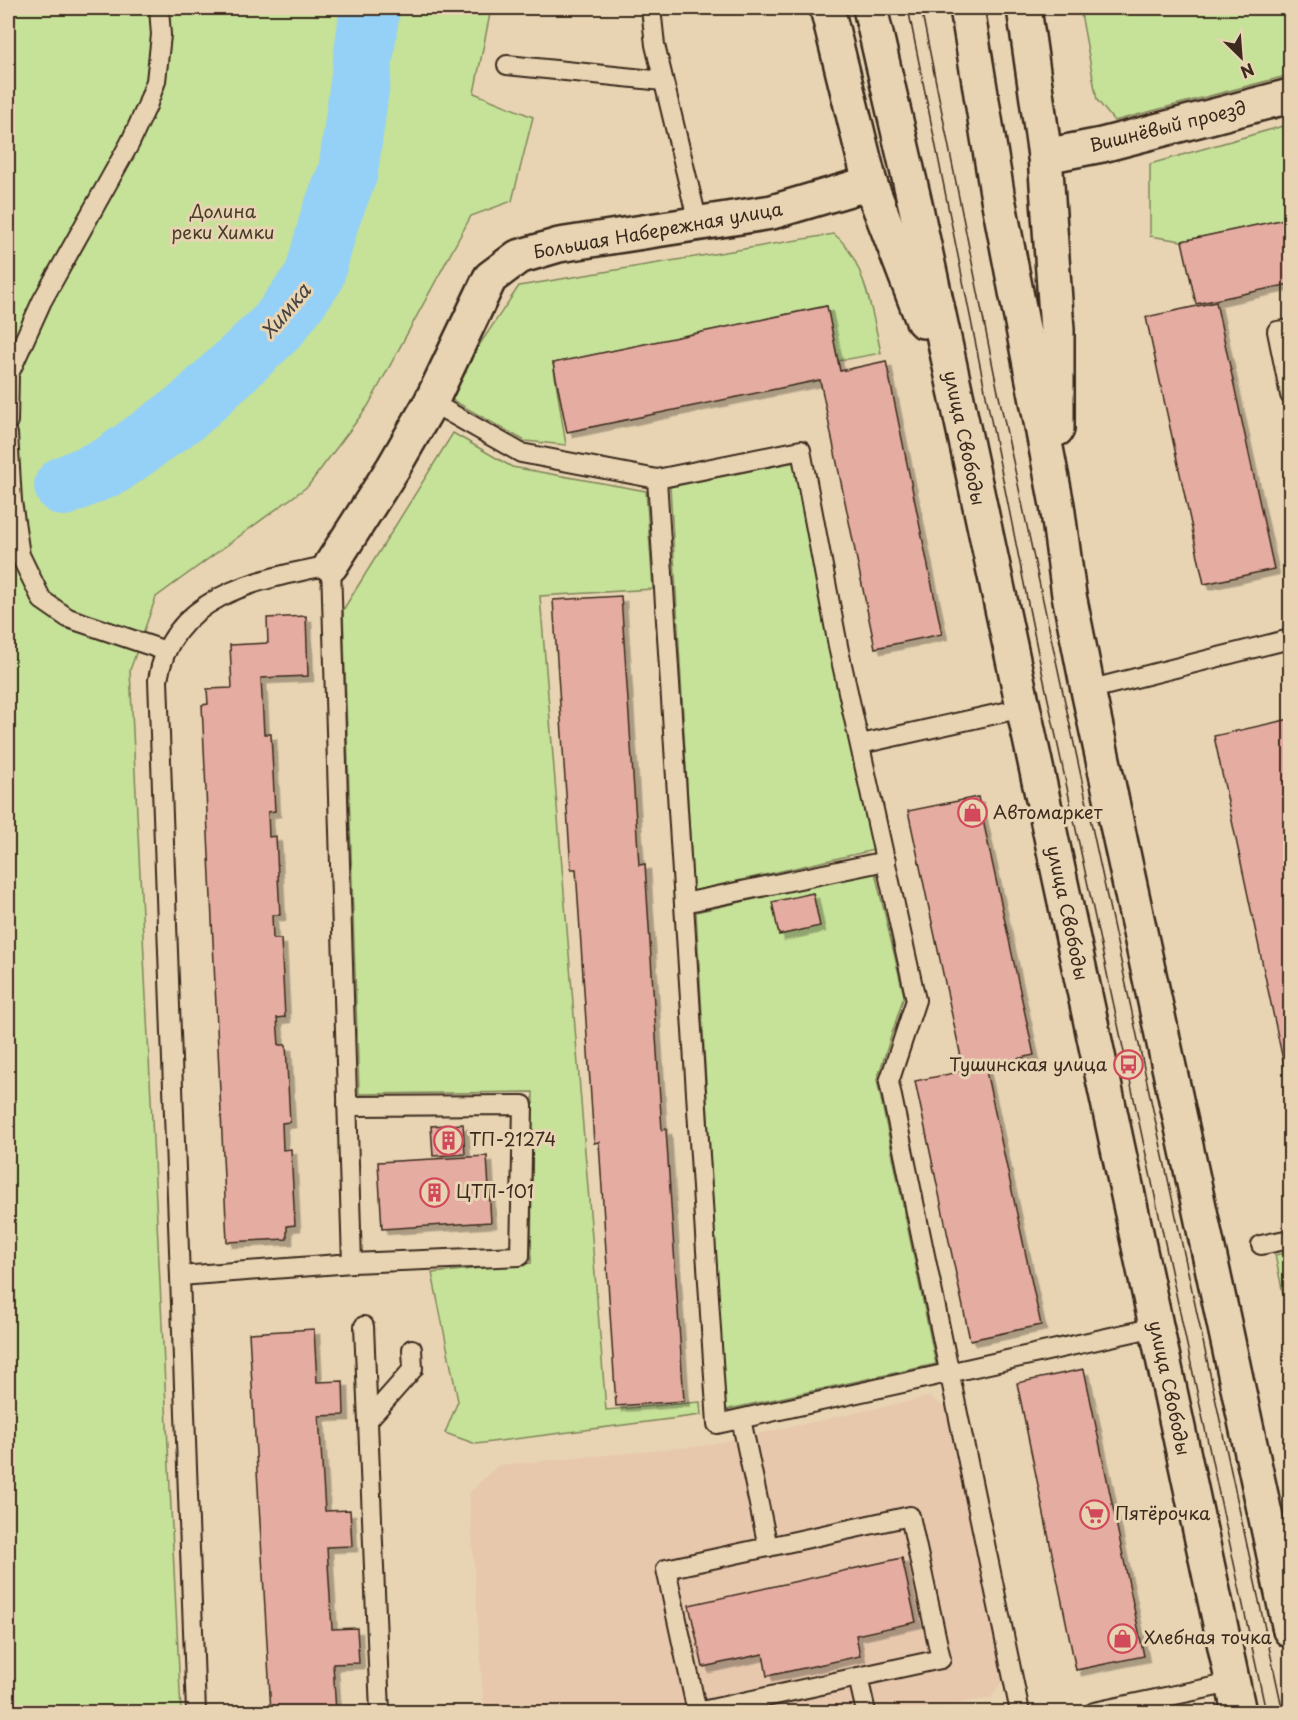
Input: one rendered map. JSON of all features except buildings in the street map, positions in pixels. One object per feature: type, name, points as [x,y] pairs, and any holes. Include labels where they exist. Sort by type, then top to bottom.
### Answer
[{"type":"main road","points":[[827,8],[870,183],[958,414]]},
{"type":"main road","name":"улица Свободы","points":[[870,8],[916,208],[958,414],[1235,1698]]},
{"type":"main road","points":[[967,8],[997,193],[1057,506],[1069,595],[1290,1630]]},
{"type":"main road","points":[[1024,8],[1045,156],[1057,330],[1057,506]]},
{"type":"main road","name":"Вишнёвый проезд","points":[[1045,156],[1102,145],[1290,96]]},
{"type":"main road","name":"Большая Набережная улица","points":[[331,565],[393,468],[431,402],[490,278],[518,257],[559,245],[772,212],[870,183]]},
{"type":"lane","points":[[8,421],[9,374],[42,301],[130,143],[147,106],[156,81],[161,35],[159,8]]},
{"type":"lane","points":[[651,8],[655,45],[698,223]]},
{"type":"lane","points":[[507,64],[663,81]]},
{"type":"lane","points":[[1290,329],[1278,332],[1290,395]]},
{"type":"lane","points":[[431,402],[521,453],[657,479],[801,450],[839,651],[916,1000],[889,1082],[1020,1713]]},
{"type":"lane","points":[[8,434],[12,501],[20,555],[42,600],[68,618],[166,651]]},
{"type":"lane","points":[[657,479],[717,1424],[1156,1327]]},
{"type":"lane","points":[[196,1713],[158,680],[166,651],[176,634],[188,621],[234,589],[264,578],[331,565],[352,1263]]},
{"type":"lane","points":[[1088,690],[1290,639]]},
{"type":"lane","points":[[861,744],[1023,708]]},
{"type":"lane","points":[[684,903],[886,861]]},
{"type":"lane","points":[[180,1276],[352,1263],[520,1256],[523,1105],[347,1106]]},
{"type":"lane","points":[[1261,1245],[1290,1239]]},
{"type":"lane","points":[[364,1326],[380,1713]]},
{"type":"lane","points":[[368,1420],[413,1369],[412,1349]]},
{"type":"lane","points":[[741,1419],[768,1547]]},
{"type":"lane","points":[[910,1516],[941,1659],[697,1712],[666,1569],[768,1547],[910,1516]]},
{"type":"lane","points":[[858,1677],[866,1713]]},
{"type":"lane","points":[[1094,1713],[1235,1698]]},
{"type":"shaded area","points":[[929,1397],[947,1408],[1005,1677],[991,1698],[909,1712],[484,1712],[469,1493],[498,1465],[702,1446]]},
{"type":"green space","name":"Долина реки Химки","points":[[8,8],[487,8],[490,14],[474,93],[533,117],[512,201],[471,216],[368,406],[308,486],[156,597],[130,670],[181,1712],[8,1712]]},
{"type":"green space","points":[[1080,8],[1290,8],[1290,75],[1114,121],[1097,100]]},
{"type":"green space","points":[[1290,124],[1290,218],[1182,241],[1150,236],[1150,164]]},
{"type":"green space","points":[[834,234],[853,257],[860,272],[871,305],[881,353],[838,361],[826,306],[553,363],[566,445],[525,441],[445,396],[519,286]]},
{"type":"green space","points":[[453,433],[512,467],[646,491],[653,589],[540,596],[606,1410],[700,1402],[701,1415],[476,1444],[445,1433],[458,1401],[432,1273],[531,1263],[533,1092],[359,1094],[343,610]]},
{"type":"green space","points":[[795,462],[874,850],[693,891],[670,487]]},
{"type":"green space","points":[[875,872],[904,996],[877,1080],[936,1364],[725,1410],[696,912]]},
{"type":"green space","points":[[1290,1252],[1290,1328],[1275,1255]]},
{"type":"waterway","name":"Химка","points":[[64,486],[112,465],[189,410],[278,326],[314,277],[330,218],[348,172],[370,8]]},
{"type":"tram line","points":[[908,8],[1038,653],[1266,1712]]},
{"type":"tram line","points":[[921,8],[997,387],[1283,1712]]},
{"type":"place","name":"Автомаркет","points":[[972,813]]},
{"type":"place","name":"Тушинская улица","points":[[1128,1065]]},
{"type":"place","name":"ТП-21274","points":[[448,1140]]},
{"type":"place","name":"ЦТП-101","points":[[435,1192]]},
{"type":"place","name":"Пятёрочка","points":[[1094,1514]]},
{"type":"place","name":"Хлебная точка","points":[[1123,1638]]}]
